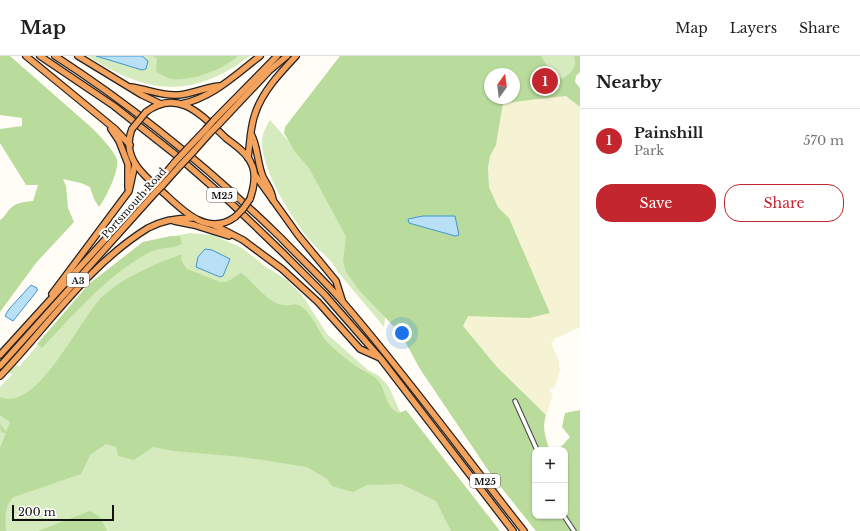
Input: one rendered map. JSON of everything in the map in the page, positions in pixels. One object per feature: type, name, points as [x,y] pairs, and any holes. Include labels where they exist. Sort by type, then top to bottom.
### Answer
[{"type":"highway","points":[[26,56],[122,136],[130,145]]},
{"type":"highway","name":"M25","points":[[40,56],[114,106],[176,155],[231,203],[324,295],[382,359],[513,531]]},
{"type":"highway","name":"M25","points":[[55,56],[126,104],[199,162],[237,195],[342,300],[431,409],[471,464],[524,531]]},
{"type":"highway","points":[[78,56],[127,86],[161,104],[181,104],[205,97],[260,56]]},
{"type":"highway","name":"Portsmouth Road","points":[[0,366],[176,165],[277,56]]},
{"type":"highway","name":"Portsmouth Road","points":[[216,122],[269,71],[287,56]]},
{"type":"highway","points":[[212,224],[224,222],[235,217],[250,199],[254,175],[248,158],[250,134],[255,114],[262,98],[296,56]]},
{"type":"highway","points":[[127,86],[155,93],[176,95],[197,92],[215,85],[220,86]]},
{"type":"highway","points":[[161,104],[146,112],[132,129],[130,145],[135,164],[141,174],[192,218],[212,224],[243,240]]},
{"type":"highway","points":[[181,104],[194,109],[248,158]]},
{"type":"highway","points":[[109,125],[119,141],[128,164],[129,191]]},
{"type":"highway","name":"M25","points":[[250,134],[254,140],[262,175],[272,192],[273,200]]},
{"type":"highway","name":"A3","points":[[46,305],[61,280],[129,191],[135,164]]},
{"type":"highway","name":"M25","points":[[254,175],[298,235],[336,281],[342,300]]},
{"type":"highway","name":"Portsmouth Road","points":[[0,355],[153,192]]},
{"type":"highway","name":"A3","points":[[0,376],[98,268],[148,228],[171,220],[192,218]]},
{"type":"highway","name":"M25","points":[[171,220],[194,225],[243,240],[267,257],[306,289],[360,349],[382,359]]},
{"type":"street","points":[[515,401],[536,447]]},
{"type":"street","points":[[566,519],[574,531]]},
{"type":"shaded area","points":[[566,96],[580,107],[580,327],[554,339],[555,341],[551,342],[560,364],[559,368],[561,368],[555,387],[549,390],[553,394],[546,415],[497,367],[462,326],[468,316],[550,313],[509,218],[498,207],[489,187],[488,168],[490,156],[496,145],[503,104],[520,104],[520,101]]},
{"type":"green space","points":[[0,56],[10,56],[92,128],[113,152],[117,160],[117,165],[111,184],[99,207],[94,199],[90,187],[81,183],[63,179],[66,186],[68,208],[74,222],[36,263],[0,312],[0,220],[13,206],[33,201],[38,185],[26,185],[0,143],[0,129],[22,126],[22,118],[0,115]]},
{"type":"green space","points":[[88,56],[250,56],[229,70],[209,80],[189,85],[170,87],[150,84],[130,78],[110,69]]},
{"type":"green space","points":[[153,56],[238,56],[232,61],[208,73],[190,78],[171,79],[156,72],[157,59]]},
{"type":"green space","points":[[340,56],[541,56],[548,67],[562,79],[573,70],[575,64],[574,56],[580,56],[580,72],[576,76],[575,82],[580,88],[580,107],[566,96],[520,101],[520,68],[484,68],[484,104],[503,104],[496,145],[490,156],[488,168],[489,187],[498,207],[509,218],[550,313],[529,318],[468,316],[463,326],[497,367],[546,415],[544,428],[549,447],[532,447],[532,519],[568,519],[568,447],[561,447],[570,437],[562,427],[565,413],[580,410],[580,531],[536,531],[492,476],[420,369],[401,334],[359,290],[346,272],[343,261],[346,237],[309,168],[295,152],[284,133],[285,127]],"holes":[[[423,216],[455,236],[409,223]]]},
{"type":"green space","points":[[481,56],[580,56],[580,72],[533,99],[520,101],[520,68],[487,68]]},
{"type":"green space","points":[[270,120],[391,259],[384,327],[337,271],[333,263],[305,234],[281,198],[268,171],[262,146],[264,132]]},
{"type":"green space","points":[[190,233],[213,235],[242,248],[266,267],[287,280],[302,295],[327,334],[368,370],[379,376],[389,387],[424,465],[471,531],[0,531],[0,387],[12,375],[0,363],[0,350],[19,367],[89,284],[143,242]]},
{"type":"green space","points":[[171,236],[180,236],[182,244],[174,247],[154,250],[134,261],[106,283],[79,308],[42,348],[37,344],[89,284],[143,242]]},
{"type":"green space","points":[[182,254],[181,260],[187,269],[220,282],[227,282],[241,273],[272,301],[279,304],[295,304],[306,310],[331,346],[357,367],[378,380],[391,408],[399,413],[406,410],[500,531],[451,531],[436,501],[401,484],[367,485],[353,492],[332,486],[327,479],[307,467],[242,457],[174,451],[153,447],[134,460],[118,456],[116,447],[106,444],[90,455],[81,474],[14,497],[8,504],[7,508],[5,517],[6,531],[0,531],[0,448],[6,433],[1,432],[0,423],[6,432],[10,422],[0,415],[0,397],[14,398],[29,391],[43,378],[94,306],[104,295],[131,276]]},
{"type":"green space","points":[[90,511],[100,517],[107,531],[38,531]]},
{"type":"water","points":[[96,56],[142,56],[148,61],[146,69],[142,70]]},
{"type":"water","points":[[423,216],[455,216],[459,235],[455,236],[409,223],[408,219]]},
{"type":"water","points":[[205,249],[212,250],[230,259],[223,276],[220,277],[196,267],[198,257]]},
{"type":"water","points":[[31,285],[37,288],[37,291],[13,321],[5,316],[9,309]]},
{"type":"place","name":"Painshill","points":[[545,81]]}]
